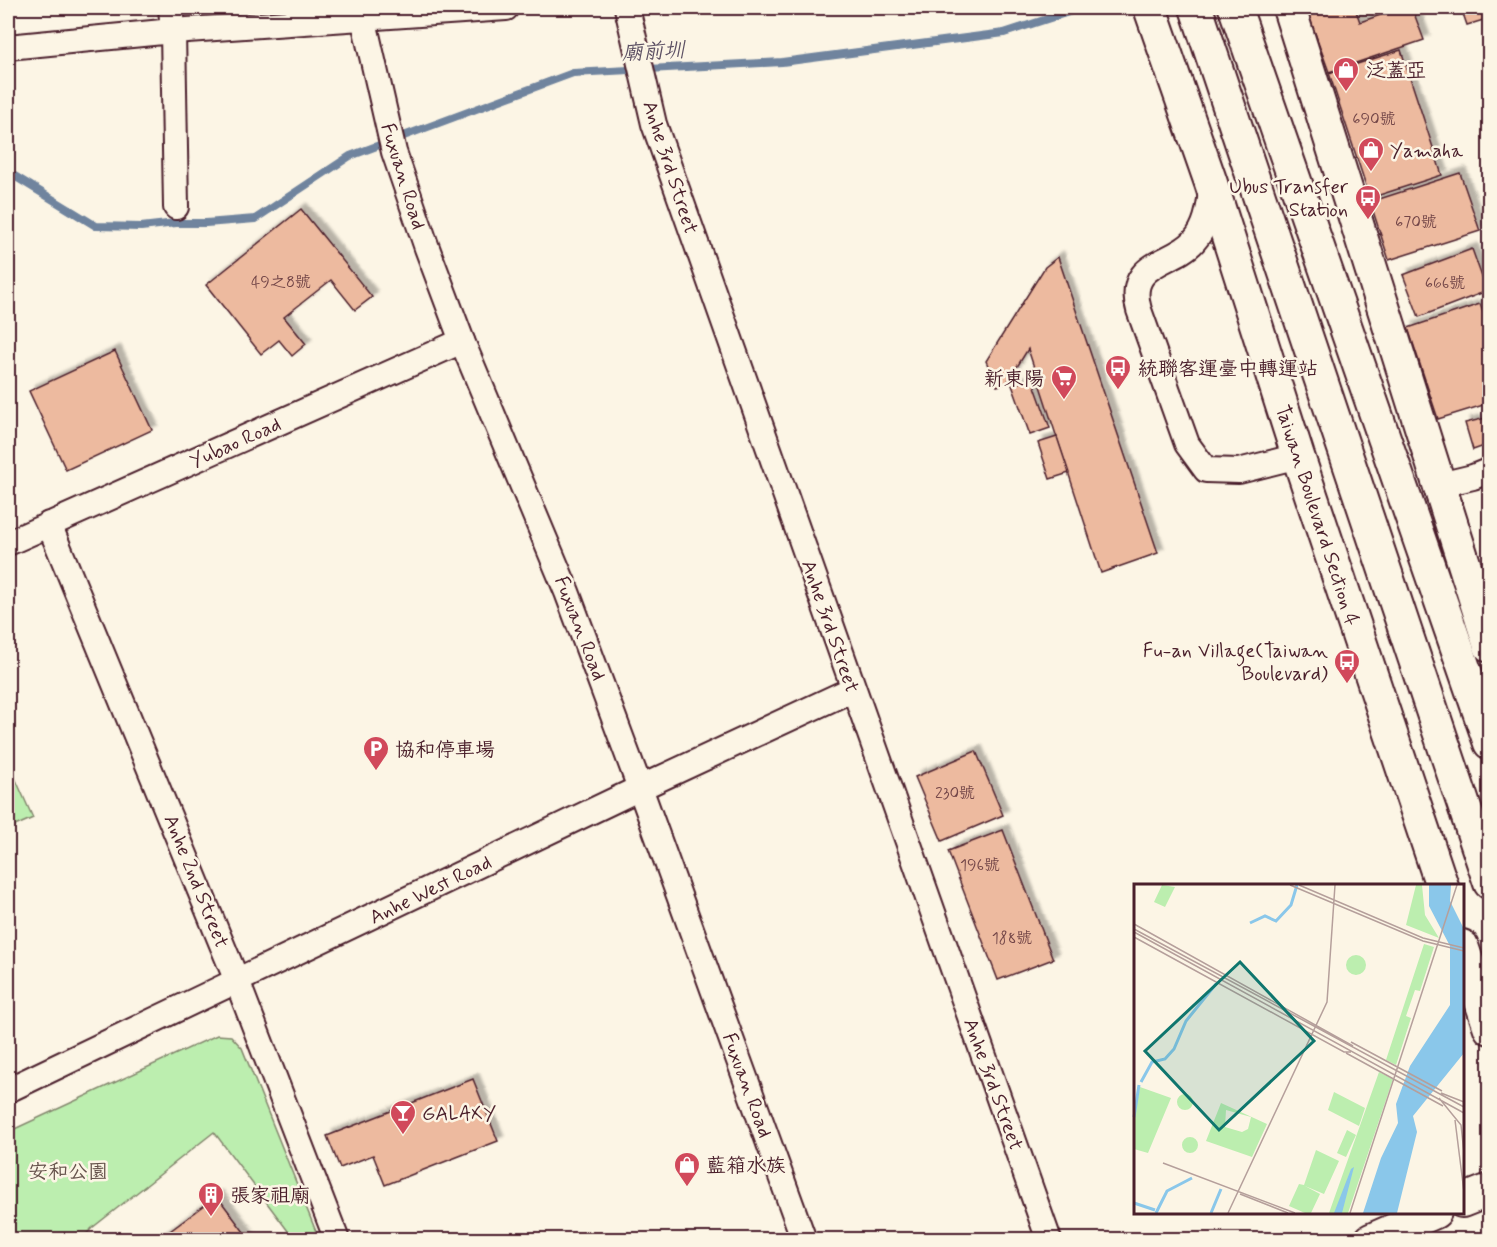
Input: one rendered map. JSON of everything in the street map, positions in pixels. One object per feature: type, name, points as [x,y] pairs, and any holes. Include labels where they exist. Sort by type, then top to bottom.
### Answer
[{"type":"main road","name":"Taiwan Boulevard Section 4","points":[[1150,8],[1211,183],[1298,456],[1442,884]]},
{"type":"main road","points":[[1196,8],[1490,883]]},
{"type":"main road","points":[[1235,8],[1490,743]]},
{"type":"main road","points":[[1289,8],[1486,626]]},
{"type":"main road","points":[[1464,952],[1490,1028]]},
{"type":"main road","points":[[1464,1200],[1490,1190]]},
{"type":"main road","points":[[1371,1239],[1430,1214]]},
{"type":"street","points":[[8,47],[172,19],[506,8]]},
{"type":"street","name":"Anhe 3rd Street","points":[[627,8],[654,124],[1049,1239]]},
{"type":"street","name":"Fuxuan Road","points":[[363,12],[394,152],[427,248],[462,341],[554,558],[804,1239]]},
{"type":"street","points":[[172,19],[176,207]]},
{"type":"street","points":[[1211,183],[1210,208],[1199,234],[1188,246],[1165,258],[1144,274],[1137,292],[1139,310],[1187,444],[1206,470],[1239,471],[1298,456]]},
{"type":"street","name":"Yubao Road","points":[[8,543],[462,341]]},
{"type":"street","points":[[1440,485],[1473,477],[1490,470]]},
{"type":"street","name":"Anhe 2nd Street","points":[[50,524],[237,981],[337,1239]]},
{"type":"street","name":"Anhe West Road","points":[[8,1090],[640,788],[853,689]]},
{"type":"green space","points":[[8,762],[33,818],[8,829]]},
{"type":"green space","name":"安和公園","points":[[217,1035],[231,1036],[242,1048],[319,1239],[294,1239],[214,1132],[92,1228],[82,1239],[8,1239],[8,1132]]},
{"type":"building","points":[[1306,8],[1355,8],[1360,22],[1401,8],[1412,8],[1424,40],[1329,72]]},
{"type":"building","points":[[1461,8],[1490,8],[1490,18],[1467,25]]},
{"type":"building","points":[[1401,50],[1442,175],[1370,198],[1329,73]]},
{"type":"building","points":[[1460,173],[1480,231],[1389,260],[1370,202]]},
{"type":"building","points":[[301,209],[372,297],[355,310],[331,280],[284,317],[306,344],[292,356],[279,340],[261,354],[206,285]]},
{"type":"building","points":[[1472,249],[1487,291],[1419,317],[1403,275]]},
{"type":"building","points":[[1058,257],[1158,553],[1101,573],[1028,349],[1007,383],[997,386],[986,361],[1045,267]]},
{"type":"building","points":[[1480,304],[1490,331],[1490,403],[1438,419],[1408,328]]},
{"type":"building","points":[[115,351],[152,430],[66,470],[29,391]]},
{"type":"building","points":[[1032,378],[1050,428],[1030,435],[1012,385]]},
{"type":"building","points":[[1490,417],[1490,444],[1473,450],[1465,423]]},
{"type":"building","points":[[1057,437],[1069,473],[1050,479],[1038,443]]},
{"type":"building","points":[[976,751],[1003,815],[942,841],[915,777]]},
{"type":"building","points":[[1003,830],[1053,959],[998,980],[948,851]]},
{"type":"building","points":[[473,1079],[498,1141],[385,1185],[373,1155],[340,1168],[327,1136]]},
{"type":"building","name":"張家祖廟","points":[[217,1196],[250,1240],[158,1240]]},
{"type":"waterway","name":"廟前圳","points":[[8,172],[96,226],[141,227],[255,219],[350,156],[573,73],[782,62],[1004,33],[1081,8]]},
{"type":"place","name":"泛蓋亞","points":[[1346,93]]},
{"type":"place","name":"Yamaha","points":[[1371,173]]},
{"type":"place","name":"Ubus Transfer Station","points":[[1368,221]]},
{"type":"place","name":"統聯客運臺中轉運站","points":[[1118,391]]},
{"type":"place","name":"新東陽","points":[[1064,401]]},
{"type":"place","name":"Fu-an Village(Taiwan Boulevard)","points":[[1347,685]]},
{"type":"place","name":"協和停車場","points":[[376,772]]},
{"type":"place","name":"GALAXY","points":[[403,1136]]},
{"type":"place","name":"藍箱水族","points":[[687,1188]]},
{"type":"place","name":"張家祖廟","points":[[211,1218]]}]
